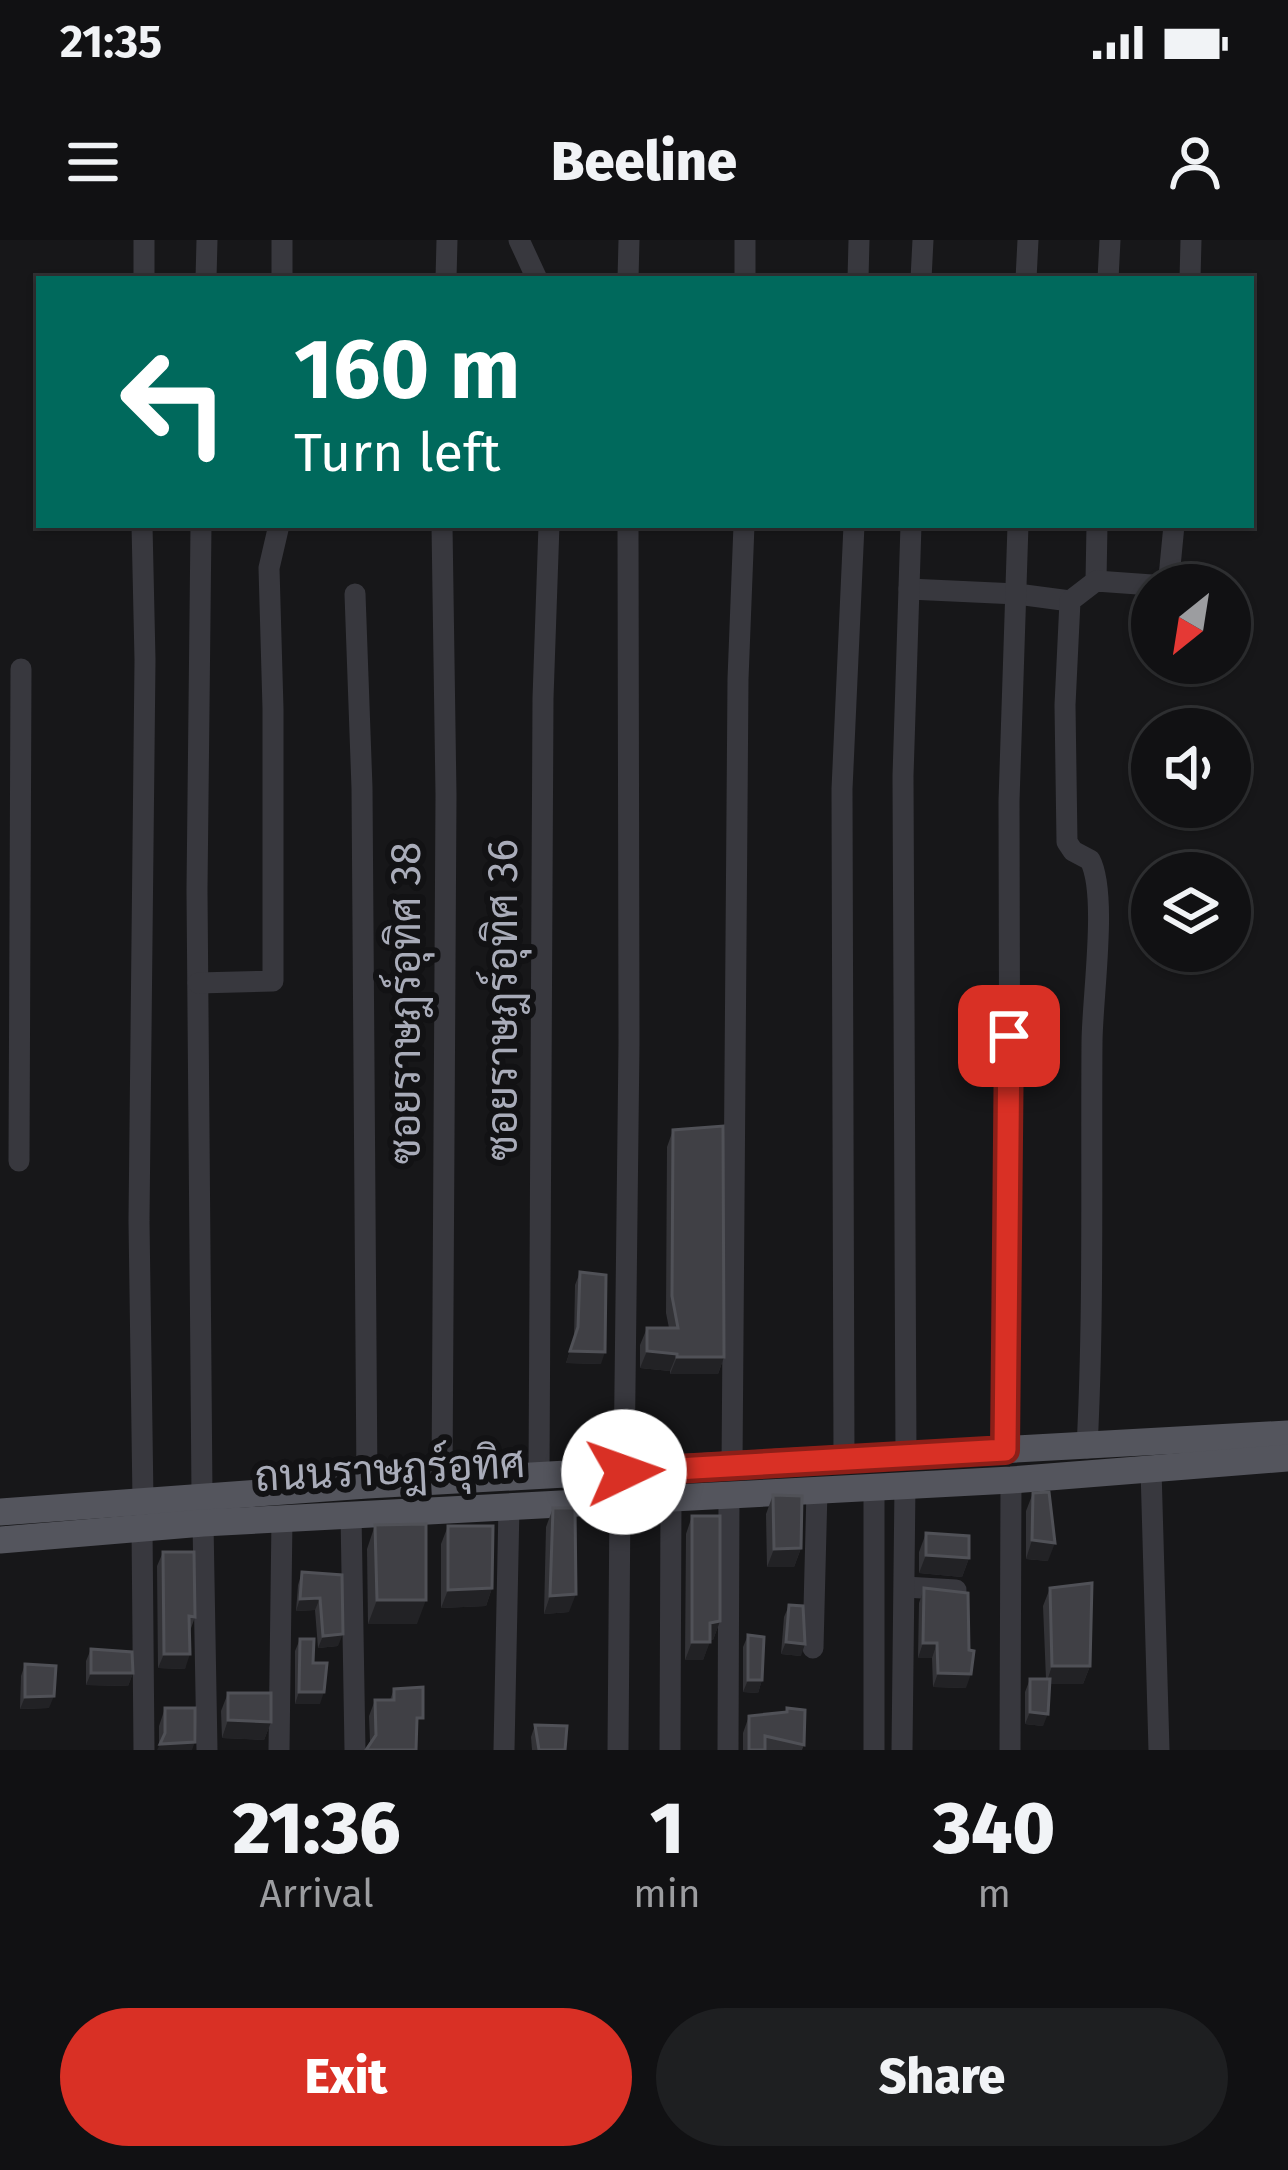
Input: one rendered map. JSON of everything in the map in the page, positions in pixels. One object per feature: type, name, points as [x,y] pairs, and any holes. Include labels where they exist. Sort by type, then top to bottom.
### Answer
[{"type":"main road","name":"ถนนราษฎร์อุทิศ","points":[[202,1509],[282,1518],[508,1505],[622,1486],[730,1481],[817,1490],[1011,1480],[1107,1455],[1288,1434]]},
{"type":"main road","name":"ถนนราษฎร์อุทิศ","points":[[0,1512],[142,1514],[367,1485],[538,1476],[622,1486],[671,1498],[730,1481],[844,1460],[1005,1450],[1107,1455],[1151,1469],[1288,1458]]},
{"type":"main road","name":"ถนนราษฎร์อุทิศ","points":[[0,1540],[142,1514]]},
{"type":"street","points":[[144,240],[144,276]]},
{"type":"street","points":[[206,276],[207,240]]},
{"type":"street","points":[[282,276],[283,240]]},
{"type":"street","points":[[446,276],[447,240]]},
{"type":"street","points":[[519,240],[530,276]]},
{"type":"street","points":[[628,276],[629,240]]},
{"type":"street","points":[[745,240],[745,276]]},
{"type":"street","points":[[858,276],[859,240]]},
{"type":"street","points":[[921,276],[923,240]]},
{"type":"street","points":[[1026,276],[1028,240]]},
{"type":"street","points":[[1108,276],[1110,240]]},
{"type":"street","points":[[1190,276],[1191,240]]},
{"type":"street","points":[[142,528],[144,1750]]},
{"type":"street","points":[[201,528],[198,983],[207,1750]]},
{"type":"street","points":[[198,983],[273,981],[268,568],[279,528]]},
{"type":"street","name":"ซอยราษฎร์อุทิศ 38","points":[[442,528],[446,818],[442,1481]]},
{"type":"street","points":[[618,1750],[629,974],[628,528]]},
{"type":"street","points":[[728,1750],[737,748],[744,528]]},
{"type":"street","points":[[844,1460],[842,790],[854,528]]},
{"type":"street","points":[[906,1456],[902,776],[911,528]]},
{"type":"street","points":[[1005,1450],[1009,844],[1018,528]]},
{"type":"street","points":[[1096,581],[1097,528]]},
{"type":"street","points":[[1170,564],[1174,528]]},
{"type":"street","name":"ซอยราษฎร์อุทิศ 36","points":[[538,1476],[546,532]]},
{"type":"street","points":[[909,590],[1070,601],[1096,581],[1131,583]]},
{"type":"street","points":[[355,594],[362,788],[367,1485]]},
{"type":"street","points":[[1070,601],[1064,705],[1067,842],[1090,860],[1098,887],[1092,1044],[1093,1328],[1107,1455]]},
{"type":"street","points":[[19,1161],[10,1003],[22,669]]},
{"type":"street","points":[[1151,1469],[1159,1750]]},
{"type":"street","points":[[1010,1750],[1011,1480]]},
{"type":"street","points":[[902,1750],[904,1485]]},
{"type":"street","points":[[874,1487],[874,1750]]},
{"type":"street","points":[[813,1648],[817,1490]]},
{"type":"street","points":[[670,1750],[671,1498]]},
{"type":"street","points":[[504,1750],[508,1505]]},
{"type":"street","points":[[351,1514],[355,1750]]},
{"type":"street","points":[[279,1750],[282,1518]]},
{"type":"street","points":[[905,1586],[956,1590]]},
{"type":"building","points":[[723,1126],[724,1357],[677,1357],[647,1351],[647,1328],[678,1328],[672,1296],[673,1130]]},
{"type":"building","points":[[580,1272],[606,1275],[605,1352],[570,1351],[578,1327]]},
{"type":"building","points":[[1049,1492],[1055,1543],[1032,1540],[1033,1493]]},
{"type":"building","points":[[773,1495],[802,1496],[801,1548],[774,1549]]},
{"type":"building","points":[[553,1508],[575,1508],[576,1594],[550,1596]]},
{"type":"building","points":[[692,1516],[720,1516],[720,1621],[710,1623],[710,1642],[692,1642]]},
{"type":"building","points":[[426,1524],[426,1600],[377,1600],[375,1525]]},
{"type":"building","points":[[448,1526],[493,1526],[492,1588],[448,1590]]},
{"type":"building","points":[[926,1533],[969,1536],[969,1558],[926,1555]]},
{"type":"building","points":[[163,1552],[194,1552],[190,1654],[164,1654]]},
{"type":"building","points":[[302,1572],[342,1575],[343,1634],[323,1636],[320,1598],[300,1599]]},
{"type":"building","points":[[1092,1583],[1090,1666],[1052,1666],[1050,1588]]},
{"type":"building","points":[[924,1588],[968,1593],[969,1650],[974,1651],[971,1674],[938,1673],[937,1643],[923,1643]]},
{"type":"building","points":[[789,1605],[803,1606],[805,1644],[786,1642]]},
{"type":"building","points":[[748,1635],[764,1637],[762,1680],[748,1680]]},
{"type":"building","points":[[300,1639],[314,1639],[313,1663],[327,1663],[324,1692],[299,1692]]},
{"type":"building","points":[[91,1649],[132,1652],[133,1673],[91,1673]]},
{"type":"building","points":[[25,1664],[56,1666],[54,1696],[25,1697]]},
{"type":"building","points":[[1030,1679],[1050,1679],[1048,1714],[1030,1712]]},
{"type":"building","points":[[423,1687],[416,1750],[366,1750],[376,1735],[375,1700],[394,1700],[394,1689]]},
{"type":"building","points":[[228,1693],[271,1693],[271,1722],[228,1720]]},
{"type":"building","points":[[165,1708],[195,1708],[195,1742],[160,1744]]},
{"type":"building","points":[[787,1708],[805,1710],[804,1745],[765,1736],[765,1750],[749,1750],[749,1716],[787,1712]]},
{"type":"building","points":[[535,1725],[567,1726],[565,1750],[539,1750]]},
{"type":"route","points":[[624,1472],[1005,1450],[1009,1036]]}]
